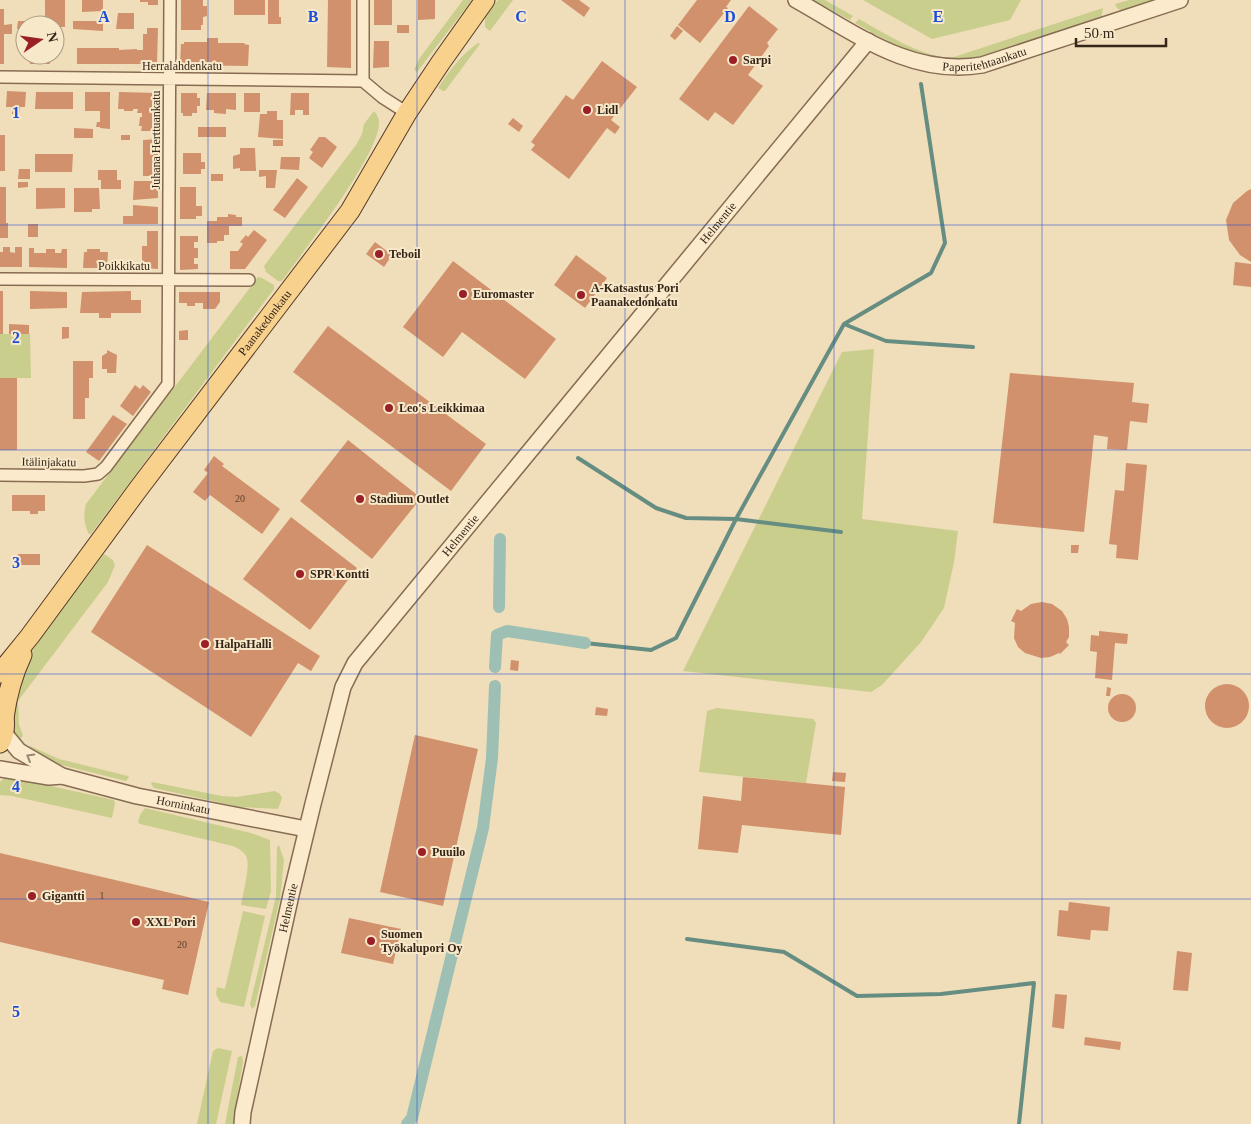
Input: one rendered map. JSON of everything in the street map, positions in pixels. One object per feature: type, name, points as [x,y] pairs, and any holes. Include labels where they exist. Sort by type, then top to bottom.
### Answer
[{"type":"main road","name":"Paanakedonkatu","points":[[0,673],[30,636],[139,488],[350,211],[407,113],[485,0]]},
{"type":"main road","name":"Paanakedonkatu","points":[[2,725],[13,674],[30,636]]},
{"type":"street","name":"Juhana Herttuankatu","points":[[169,280],[170,0]]},
{"type":"street","points":[[363,0],[363,80],[382,97],[407,113]]},
{"type":"street","name":"Paperitehtaankatu","points":[[796,0],[868,41],[909,60],[946,67],[964,68],[982,65],[1180,0]]},
{"type":"street","name":"Helmentie","points":[[242,1124],[243,1112],[306,829],[343,687],[355,663],[868,41]]},
{"type":"street","name":"Herralahdenkatu","points":[[0,77],[363,80]]},
{"type":"street","name":"Poikkikatu","points":[[0,279],[249,280]]},
{"type":"street","name":"Itälinjakatu","points":[[0,475],[84,476],[98,474],[106,467],[168,384],[169,280]]},
{"type":"street","name":"Horninkatu","points":[[2,725],[19,751],[62,776],[138,796],[306,829]]},
{"type":"street","name":"Horninkatu","points":[[0,769],[49,777],[62,776]]},
{"type":"green space","points":[[463,0],[472,0],[417,72],[414,70],[419,59]]},
{"type":"green space","points":[[498,0],[513,0],[490,31],[485,27],[485,17]]},
{"type":"green space","points":[[812,0],[825,0],[853,16],[850,20]]},
{"type":"green space","points":[[863,0],[1021,0],[1010,20],[932,39]]},
{"type":"green space","points":[[1129,0],[1161,0],[1123,12],[1115,4]]},
{"type":"green space","points":[[1103,8],[1101,20],[980,58],[961,60],[929,57],[914,53],[855,23],[859,19],[915,49],[951,58]]},
{"type":"green space","points":[[478,43],[480,44],[445,91],[438,88],[456,63]]},
{"type":"green space","points":[[374,111],[379,121],[377,136],[368,155],[355,178],[322,226],[282,281],[278,281],[266,272],[264,266],[356,145],[362,134],[364,124]]},
{"type":"green space","points":[[258,277],[274,285],[274,289],[91,534],[89,534],[84,519],[86,504]]},
{"type":"green space","points":[[0,334],[30,334],[31,378],[0,378]]},
{"type":"green space","points":[[874,349],[862,519],[958,531],[954,562],[944,608],[921,642],[882,685],[871,692],[683,671],[842,352]]},
{"type":"green space","points":[[104,554],[113,560],[115,565],[108,582],[18,701],[19,725],[23,735],[18,744],[14,738],[11,702],[30,652]]},
{"type":"green space","points":[[717,708],[813,719],[816,723],[806,783],[699,772],[707,711]]},
{"type":"green space","points":[[30,746],[59,759],[129,777],[126,781],[49,762],[26,749]]},
{"type":"green space","points":[[6,776],[114,800],[112,818],[0,795],[0,782]]},
{"type":"green space","points":[[152,782],[222,796],[236,797],[275,791],[282,798],[278,809],[239,807],[154,788],[151,784]]},
{"type":"green space","points":[[145,808],[251,833],[270,840],[271,891],[266,909],[241,905],[248,866],[246,856],[242,851],[233,846],[140,824],[138,822],[140,815]]},
{"type":"green space","points":[[279,845],[284,860],[280,899],[255,1006],[252,1009],[250,1004],[276,896],[277,847]]},
{"type":"green space","points":[[243,911],[265,916],[244,1007],[220,1002],[216,994],[217,987],[225,989]]},
{"type":"green space","points":[[218,1048],[232,1051],[216,1124],[197,1124],[213,1051]]},
{"type":"green space","points":[[242,1056],[243,1062],[233,1124],[225,1124],[238,1057]]},
{"type":"building","points":[[45,0],[65,0],[65,15],[45,15]]},
{"type":"building","points":[[82,0],[103,0],[103,11],[82,12]]},
{"type":"building","points":[[140,0],[158,0],[158,5],[148,5],[148,2],[140,2]]},
{"type":"building","points":[[181,0],[203,0],[203,6],[207,6],[207,16],[203,17],[201,30],[181,30]]},
{"type":"building","points":[[234,0],[265,0],[265,15],[234,15]]},
{"type":"building","points":[[268,0],[279,0],[281,24],[268,24]]},
{"type":"building","points":[[328,0],[351,0],[351,68],[327,67]]},
{"type":"building","points":[[374,0],[392,0],[392,25],[374,25]]},
{"type":"building","points":[[418,0],[435,0],[435,19],[418,20]]},
{"type":"building","points":[[561,0],[579,0],[590,8],[584,17]]},
{"type":"building","points":[[697,0],[731,0],[726,7],[728,8],[700,43],[678,25]]},
{"type":"building","name":"Sarpi","points":[[749,6],[778,29],[767,43],[769,46],[748,75],[763,86],[733,125],[715,112],[708,121],[679,99]]},
{"type":"building","points":[[0,9],[4,9],[4,25],[12,24],[12,34],[4,34],[4,64],[0,64]]},
{"type":"building","points":[[118,13],[134,13],[134,29],[116,29]]},
{"type":"building","points":[[73,21],[103,21],[103,31],[73,29]]},
{"type":"building","points":[[397,25],[409,25],[409,33],[397,33]]},
{"type":"building","points":[[677,26],[683,31],[675,40],[670,36]]},
{"type":"building","points":[[147,28],[158,28],[157,64],[77,64],[77,48],[143,50],[143,34],[147,34]]},
{"type":"building","points":[[207,38],[218,38],[218,43],[245,43],[249,45],[248,66],[180,65],[181,44],[184,44],[184,42],[207,42]]},
{"type":"building","points":[[374,41],[389,41],[389,67],[373,68]]},
{"type":"building","name":"Lidl","points":[[602,61],[637,87],[611,120],[620,127],[615,134],[607,128],[569,179],[531,150],[535,145],[531,142],[566,95],[573,100]]},
{"type":"building","points":[[7,91],[26,92],[25,107],[20,107],[19,114],[12,114],[12,107],[6,107]]},
{"type":"building","points":[[36,92],[73,92],[73,109],[35,109]]},
{"type":"building","points":[[85,92],[110,92],[110,129],[96,127],[97,122],[100,122],[100,111],[85,111]]},
{"type":"building","points":[[119,92],[158,93],[158,131],[141,131],[142,126],[139,126],[142,113],[137,113],[138,109],[124,111],[124,109],[118,109]]},
{"type":"building","points":[[181,93],[197,93],[197,98],[200,98],[200,106],[197,106],[197,113],[192,113],[192,116],[183,116],[183,113],[181,113]]},
{"type":"building","points":[[207,93],[236,93],[236,110],[226,109],[226,114],[214,113],[214,110],[206,110]]},
{"type":"building","points":[[244,93],[260,93],[260,112],[244,112]]},
{"type":"building","points":[[291,93],[309,93],[309,115],[303,115],[303,110],[295,110],[295,115],[290,115]]},
{"type":"building","points":[[267,111],[277,111],[277,120],[283,120],[283,139],[258,137],[260,114],[267,114]]},
{"type":"building","points":[[513,118],[523,126],[519,132],[508,124]]},
{"type":"building","points":[[198,127],[226,127],[226,137],[198,137]]},
{"type":"building","points":[[74,128],[93,129],[93,138],[74,138]]},
{"type":"building","points":[[0,135],[5,135],[5,171],[0,171]]},
{"type":"building","points":[[121,135],[130,135],[130,140],[121,140]]},
{"type":"building","points":[[319,137],[325,137],[337,147],[322,168],[309,158],[313,152],[310,150]]},
{"type":"building","points":[[158,139],[158,176],[143,176],[143,140]]},
{"type":"building","points":[[273,140],[283,140],[283,146],[273,146]]},
{"type":"building","points":[[240,148],[255,148],[256,171],[240,171],[240,168],[233,169],[233,156],[240,154]]},
{"type":"building","points":[[183,153],[201,153],[201,162],[205,162],[205,169],[201,169],[201,174],[183,174]]},
{"type":"building","points":[[35,154],[73,154],[72,172],[35,172]]},
{"type":"building","points":[[281,157],[300,157],[299,170],[280,169]]},
{"type":"building","points":[[19,169],[30,169],[30,179],[18,179]]},
{"type":"building","points":[[98,170],[117,170],[117,180],[121,180],[121,189],[101,189],[101,180],[98,180]]},
{"type":"building","points":[[259,170],[277,170],[275,188],[266,188],[266,176],[259,177]]},
{"type":"building","points":[[211,174],[223,174],[223,181],[211,181]]},
{"type":"building","points":[[297,178],[308,187],[285,218],[273,210]]},
{"type":"building","points":[[134,181],[158,181],[158,198],[133,200]]},
{"type":"building","points":[[18,182],[28,182],[28,187],[18,188]]},
{"type":"building","points":[[0,187],[6,187],[8,238],[0,238]]},
{"type":"building","points":[[180,187],[196,187],[196,206],[202,206],[202,216],[196,216],[196,219],[180,219]]},
{"type":"building","points":[[36,188],[65,188],[65,208],[36,209]]},
{"type":"building","points":[[74,188],[99,188],[100,209],[92,209],[92,212],[74,212]]},
{"type":"building","points":[[1251,189],[1251,262],[1240,255],[1229,240],[1226,220],[1233,203]]},
{"type":"building","points":[[133,205],[158,207],[158,224],[123,224],[123,216],[133,216]]},
{"type":"building","points":[[228,214],[242,217],[242,226],[229,226],[229,235],[224,235],[224,241],[207,243],[207,221],[217,221],[217,217],[228,217]]},
{"type":"building","points":[[28,224],[38,224],[38,237],[28,237]]},
{"type":"building","points":[[254,230],[267,240],[245,269],[230,269],[230,251],[238,251],[243,244],[240,242]]},
{"type":"building","points":[[147,231],[158,231],[158,269],[142,268],[142,246],[147,246]]},
{"type":"building","points":[[180,236],[198,236],[198,242],[194,242],[194,248],[198,248],[198,258],[194,258],[194,264],[198,264],[198,269],[180,270]]},
{"type":"building","name":"Teboil","points":[[375,242],[392,255],[384,267],[366,254]]},
{"type":"building","points":[[3,247],[10,247],[10,252],[15,253],[15,247],[22,247],[22,267],[0,267],[0,252],[3,252]]},
{"type":"building","points":[[29,248],[34,248],[34,253],[46,253],[46,249],[55,249],[55,253],[61,253],[62,249],[67,249],[67,268],[29,267]]},
{"type":"building","points":[[87,249],[100,249],[100,252],[108,252],[107,268],[83,268],[84,252],[87,252]]},
{"type":"building","points":[[576,255],[607,278],[585,308],[554,285]]},
{"type":"building","name":"Euromaster","points":[[453,261],[556,339],[525,379],[462,332],[443,357],[403,327]]},
{"type":"building","points":[[1235,262],[1251,264],[1251,287],[1233,285]]},
{"type":"building","points":[[0,291],[3,291],[3,334],[0,334]]},
{"type":"building","points":[[30,291],[67,292],[67,308],[30,309]]},
{"type":"building","points":[[131,291],[131,300],[141,300],[141,313],[111,313],[111,318],[99,318],[99,313],[80,313],[82,292]]},
{"type":"building","points":[[179,292],[220,292],[220,302],[215,309],[203,309],[203,303],[187,306],[187,303],[179,303]]},
{"type":"building","points":[[9,324],[29,325],[29,334],[9,334]]},
{"type":"building","name":"Leo's Leikkimaa","points":[[328,326],[486,444],[451,491],[293,372]]},
{"type":"building","points":[[62,327],[69,327],[69,338],[62,339]]},
{"type":"building","points":[[188,330],[188,340],[179,340],[179,331]]},
{"type":"building","points":[[107,350],[117,355],[116,373],[107,373],[107,369],[102,369],[102,356],[107,353]]},
{"type":"building","points":[[73,361],[93,361],[93,378],[89,378],[89,398],[85,398],[85,419],[73,419]]},
{"type":"building","points":[[1010,373],[1134,383],[1132,402],[1149,404],[1147,423],[1130,421],[1127,450],[1107,449],[1108,437],[1094,435],[1084,532],[993,523]]},
{"type":"building","points":[[0,378],[17,378],[17,450],[0,450]]},
{"type":"building","points":[[135,385],[140,389],[143,385],[151,392],[133,416],[120,406]]},
{"type":"building","points":[[113,415],[127,424],[99,461],[86,452]]},
{"type":"building","name":"Stadium Outlet","points":[[348,440],[421,498],[372,559],[300,501]]},
{"type":"building","points":[[214,456],[224,464],[222,466],[280,509],[262,534],[210,495],[205,501],[193,492],[208,473],[204,470]]},
{"type":"building","points":[[1126,463],[1147,465],[1138,560],[1116,558],[1117,545],[1109,544],[1115,490],[1124,491]]},
{"type":"building","points":[[12,495],[45,495],[45,511],[38,511],[38,514],[30,514],[30,511],[12,511]]},
{"type":"building","name":"SPR Kontti","points":[[291,517],[357,568],[310,630],[243,579]]},
{"type":"building","name":"HalpaHalli","points":[[147,545],[320,656],[311,671],[298,663],[251,737],[91,632]]},
{"type":"building","points":[[1071,545],[1079,545],[1078,553],[1071,553]]},
{"type":"building","points":[[18,554],[40,554],[40,565],[17,565]]},
{"type":"building","points":[[1042,602],[1052,604],[1062,611],[1069,627],[1069,637],[1066,642],[1069,645],[1060,654],[1041,658],[1025,653],[1018,647],[1014,638],[1015,623],[1011,621],[1017,609],[1021,611],[1031,604]]},
{"type":"building","points":[[1099,631],[1128,634],[1127,644],[1115,643],[1112,680],[1095,678],[1097,652],[1090,651],[1091,635],[1099,636]]},
{"type":"building","points":[[511,660],[519,661],[518,671],[510,670]]},
{"type":"building","points":[[1231,684],[1243,690],[1248,697],[1248,715],[1243,722],[1236,727],[1223,728],[1211,722],[1206,715],[1205,702],[1211,690],[1218,685]]},
{"type":"building","points":[[1107,687],[1111,688],[1110,696],[1106,696]]},
{"type":"building","points":[[1122,694],[1132,698],[1136,708],[1132,718],[1122,722],[1112,718],[1108,708],[1112,698]]},
{"type":"building","points":[[596,707],[608,709],[607,716],[595,715]]},
{"type":"building","name":"Puuilo","points":[[415,735],[478,749],[443,906],[380,892]]},
{"type":"building","points":[[833,772],[846,773],[845,782],[832,781]]},
{"type":"building","points":[[743,777],[845,787],[841,835],[742,825],[738,853],[698,849],[703,796],[741,801]]},
{"type":"building","points":[[0,853],[209,902],[188,995],[162,989],[164,980],[0,942]]},
{"type":"building","points":[[1069,902],[1110,907],[1108,931],[1091,930],[1090,940],[1057,936],[1059,910],[1068,911]]},
{"type":"building","name":"Suomen Työkalupori Oy","points":[[349,918],[401,929],[393,964],[341,953]]},
{"type":"building","points":[[1177,951],[1192,953],[1188,991],[1173,990]]},
{"type":"building","points":[[1055,994],[1067,995],[1064,1029],[1052,1027]]},
{"type":"building","points":[[1085,1037],[1121,1042],[1120,1050],[1084,1045]]},
{"type":"waterway","points":[[585,643],[651,650],[676,638],[736,519],[844,324],[931,273],[945,243],[921,84]]},
{"type":"waterway","points":[[844,324],[886,341],[973,347]]},
{"type":"waterway","points":[[578,458],[656,508],[686,518],[736,519],[841,532]]},
{"type":"waterway","points":[[499,607],[500,539]]},
{"type":"waterway","points":[[495,667],[497,635],[507,631],[585,643]]},
{"type":"waterway","points":[[407,1124],[412,1118],[483,828],[492,758],[495,686]]},
{"type":"waterway","points":[[687,939],[784,952],[857,996],[941,994],[1034,983],[1019,1124]]},
{"type":"place","name":"Sarpi","points":[[733,60]]},
{"type":"place","name":"Lidl","points":[[587,110]]},
{"type":"place","name":"Teboil","points":[[379,254]]},
{"type":"place","name":"Euromaster","points":[[463,294]]},
{"type":"place","name":"A-Katsastus Pori Paanakedonkatu","points":[[581,295]]},
{"type":"place","name":"Leo's Leikkimaa","points":[[389,408]]},
{"type":"place","name":"Stadium Outlet","points":[[360,499]]},
{"type":"place","name":"SPR Kontti","points":[[300,574]]},
{"type":"place","name":"HalpaHalli","points":[[205,644]]},
{"type":"place","name":"Puuilo","points":[[422,852]]},
{"type":"place","name":"Gigantti","points":[[32,896]]},
{"type":"place","name":"XXL Pori","points":[[136,922]]},
{"type":"place","name":"Suomen Työkalupori Oy","points":[[371,941]]}]
